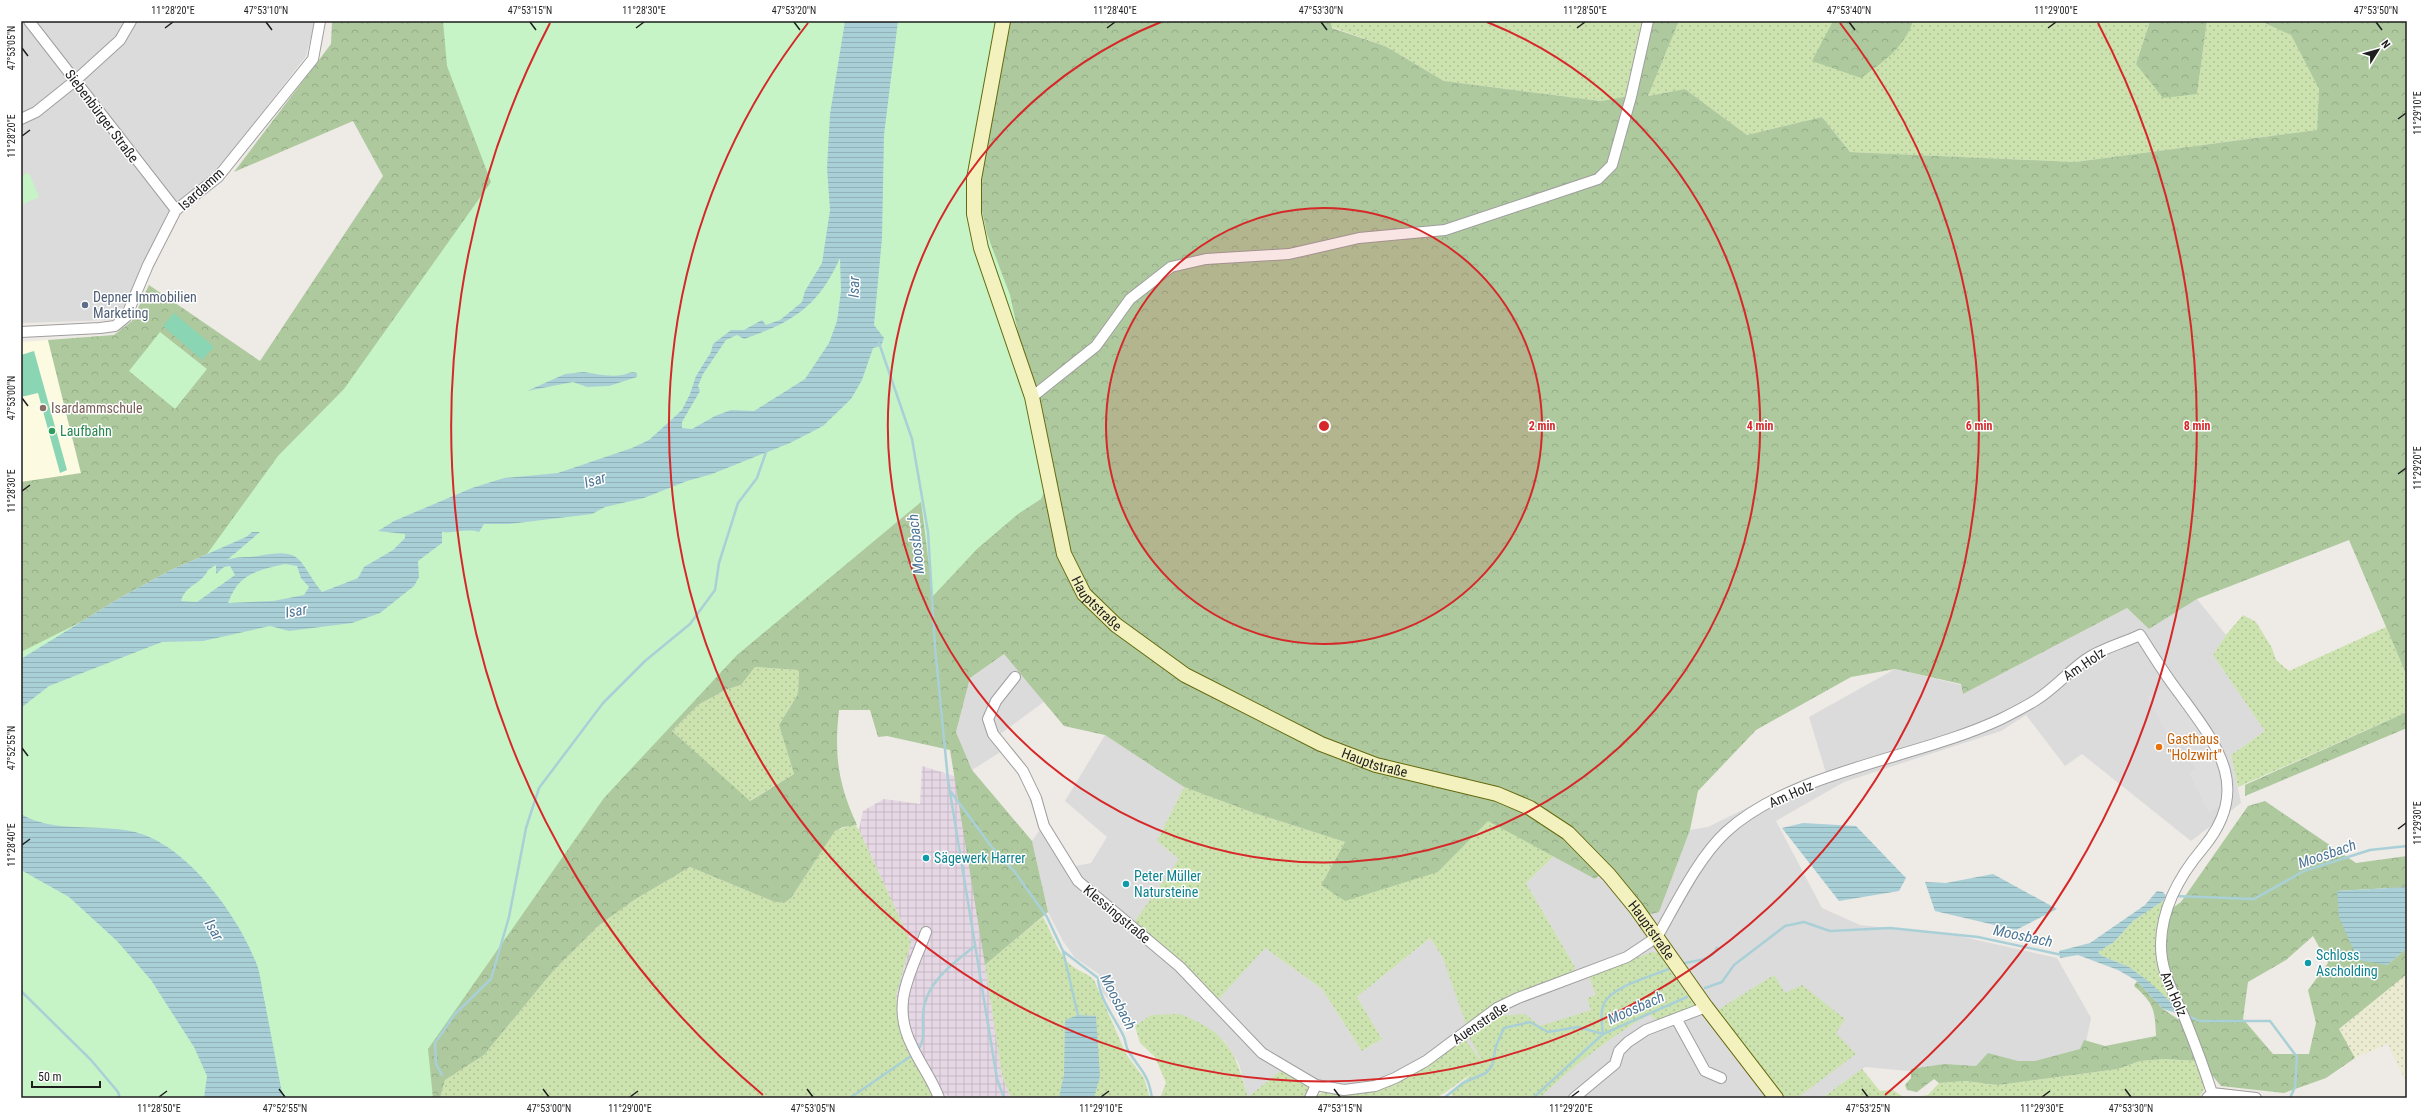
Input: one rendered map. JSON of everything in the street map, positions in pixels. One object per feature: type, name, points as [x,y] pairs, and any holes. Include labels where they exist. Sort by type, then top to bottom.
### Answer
[{"type":"main road","name":"Hauptstraße","points":[[1003,21],[974,179],[974,214],[981,248],[1032,397],[1064,554],[1084,594],[1116,625],[1185,675],[1321,744],[1376,765],[1497,794],[1530,808],[1568,833],[1592,856],[1636,908],[1706,1007],[1776,1098]]},
{"type":"street","name":"Siebenbürger Straße","points":[[29,21],[176,210]]},
{"type":"street","points":[[21,118],[36,112],[76,80],[120,40],[131,21]]},
{"type":"street","name":"Isardamm","points":[[21,332],[115,326],[126,317],[148,265],[176,210],[218,177],[313,59],[320,21]]},
{"type":"street","points":[[1032,397],[1096,346],[1130,299],[1171,268],[1206,259],[1289,254],[1359,238],[1445,230],[1598,179],[1612,165],[1631,97],[1648,21]]},
{"type":"street","name":"Am Holz","points":[[1657,937],[1709,853],[1726,832],[1757,810],[1800,788],[1942,743],[2001,719],[2037,700],[2097,653],[2140,636],[2177,691],[2212,737],[2222,763],[2227,785],[2228,802],[2211,838],[2182,874],[2172,896],[2163,926],[2161,958],[2163,968],[2184,1017],[2210,1095]]},
{"type":"street","name":"Klessingstraße","points":[[1015,677],[996,701],[988,719],[993,734],[1023,771],[1036,798],[1044,826],[1078,881],[1180,967],[1262,1053],[1316,1085]]},
{"type":"street","points":[[926,932],[902,997],[901,1016],[905,1031],[915,1053],[934,1085],[939,1098]]},
{"type":"street","name":"Auenstraße","points":[[1316,1085],[1344,1090],[1375,1086],[1395,1078],[1426,1061],[1497,1008],[1627,956],[1657,937]]},
{"type":"street","points":[[1574,1098],[1615,1064],[1619,1051],[1628,1042],[1646,1030],[1677,1020],[1706,1007]]},
{"type":"street","points":[[1677,1020],[1705,1071],[1721,1078]]},
{"type":"street","points":[[1310,1098],[1316,1085]]},
{"type":"street","points":[[2210,1095],[2256,1098]]},
{"type":"shaded area","points":[[21,21],[315,21],[306,56],[219,168],[168,212],[125,306],[111,320],[21,323]]},
{"type":"shaded area","name":"Isardammschule","points":[[48,340],[81,474],[21,482],[21,342]]},
{"type":"shaded area","points":[[2197,599],[2226,635],[2213,655],[2265,731],[2231,755],[2241,803],[2191,841],[2082,754],[2065,766],[2026,715],[2001,731],[1844,782],[1776,821],[1822,908],[1860,925],[1959,936],[2057,958],[2091,1018],[2083,1057],[1974,1077],[1865,1067],[1822,1098],[1456,1098],[1485,1065],[1464,1038],[1431,1064],[1402,1081],[1373,1091],[1330,1092],[1309,1088],[1283,1069],[1248,1098],[1239,1064],[1224,1040],[1152,1015],[1128,1030],[1115,1007],[1102,992],[1099,974],[1075,958],[1063,941],[1048,912],[1032,841],[1041,828],[1020,775],[1002,751],[972,770],[956,732],[970,678],[1004,654],[1045,701],[999,735],[1038,797],[1049,823],[1076,866],[1091,863],[1107,837],[1065,801],[1105,735],[1184,787],[1157,841],[1179,859],[1265,948],[1322,989],[1362,1051],[1382,1039],[1357,997],[1430,938],[1443,958],[1454,988],[1575,967],[1526,883],[1554,856],[1595,879],[1609,867],[1659,912],[1690,830],[1708,827],[1773,795],[1826,773],[1809,717],[1895,669],[1961,685],[1963,694],[2127,608],[2149,629]]},
{"type":"shaded area","points":[[2174,687],[2212,737],[2228,801],[2209,813],[2189,773],[2196,769],[2180,740],[2172,744],[2147,697],[2162,689]]},
{"type":"shaded area","points":[[922,766],[957,777],[1002,1075],[1011,1098],[954,1098],[932,1090],[905,1058],[896,996],[911,942],[859,830],[863,811],[884,799],[920,804]]},
{"type":"green space","points":[[332,21],[845,21],[246,537],[171,570],[123,596],[21,659],[21,482],[81,473],[48,340],[114,335],[132,321],[149,285],[260,361],[383,176],[353,121],[234,172],[331,44]]},
{"type":"green space","points":[[443,21],[1001,21],[986,99],[981,206],[987,234],[1010,295],[1039,429],[1047,486],[1041,499],[1018,514],[977,549],[933,596],[921,502],[737,655],[604,798],[428,1049],[433,1098],[21,1098],[21,652],[202,561],[278,456],[344,389],[491,182],[447,66]]},
{"type":"green space","points":[[898,21],[1331,21],[1332,28],[1385,46],[1444,81],[1601,101],[1629,96],[1644,21],[1679,21],[1648,96],[1685,89],[1747,135],[1822,117],[1850,152],[2075,162],[2317,130],[2319,89],[2291,35],[2260,21],[2407,21],[2407,676],[2349,540],[2197,599],[2149,629],[2127,608],[1963,694],[1961,684],[1895,669],[1851,677],[1756,730],[1698,791],[1690,830],[1659,912],[1647,915],[1609,867],[1595,879],[1488,821],[1438,872],[1345,901],[1321,885],[1345,842],[1254,813],[1184,787],[1105,735],[1064,726],[1004,654],[970,678],[956,732],[972,770],[1032,841],[1048,912],[985,965],[950,750],[887,736],[878,737],[870,710],[839,710],[837,755],[839,769],[845,796],[857,825],[843,827],[835,831],[791,898],[784,903],[775,902],[690,867],[634,900],[598,926],[553,971],[484,1055],[445,1080],[440,1098],[283,1098]],"holes":[[[755,667],[799,670],[798,694],[779,725],[794,774],[750,801],[672,731],[698,705],[725,690],[741,685]]]},
{"type":"green space","points":[[1331,21],[1644,21],[1629,96],[1601,101],[1444,81],[1385,46],[1332,27]]},
{"type":"green space","points":[[1679,21],[2150,21],[2136,64],[2197,94],[2207,21],[2260,21],[2291,35],[2319,89],[2317,130],[2075,162],[1850,152],[1822,117],[1747,135],[1685,89],[1648,96]]},
{"type":"green space","points":[[1833,21],[1913,21],[1904,39],[1892,54],[1861,78],[1812,61]]},
{"type":"green space","points":[[2150,21],[2207,21],[2197,94],[2163,98],[2136,64]]},
{"type":"green space","points":[[29,173],[39,197],[21,205],[21,176]]},
{"type":"green space","points":[[174,313],[214,347],[202,360],[163,326]]},
{"type":"green space","points":[[160,332],[207,369],[175,409],[129,371]]},
{"type":"green space","name":"Laufbahn","points":[[34,351],[67,470],[60,473],[38,393],[21,397],[21,355]]},
{"type":"green space","points":[[2243,615],[2256,622],[2272,648],[2276,660],[2289,671],[2386,627],[2407,676],[2407,712],[2238,787],[2231,755],[2265,731],[2213,655],[2226,635]]},
{"type":"green space","points":[[755,667],[799,670],[798,694],[779,725],[794,774],[749,801],[672,731],[698,705],[725,690],[741,685]]},
{"type":"green space","points":[[2407,712],[2407,728],[2245,796],[2245,785]]},
{"type":"green space","points":[[1184,787],[1254,813],[1345,842],[1321,885],[1438,872],[1488,820],[1554,856],[1526,883],[1575,967],[1572,974],[1467,1027],[1443,958],[1430,938],[1357,997],[1382,1039],[1362,1051],[1322,989],[1265,948],[1216,1002],[1133,924],[1179,859],[1157,841]]},
{"type":"green space","points":[[2265,801],[2356,863],[2407,856],[2407,887],[2337,891],[2387,965],[2407,948],[2407,974],[2339,1029],[2355,1058],[2326,1078],[2284,1093],[2221,1086],[2210,1073],[2164,957],[2171,909],[2181,902],[2248,806]],"holes":[[[2313,936],[2328,963],[2308,990],[2316,1023],[2309,1054],[2273,1054],[2243,1019],[2248,982],[2286,960]]]},
{"type":"green space","points":[[851,825],[856,826],[859,830],[911,942],[896,996],[901,1028],[907,1044],[905,1046],[936,1098],[440,1098],[445,1080],[484,1055],[553,971],[598,926],[634,900],[690,867],[775,902],[784,903],[791,898],[835,831]]},
{"type":"green space","points":[[2163,901],[2167,902],[2175,1005],[2129,967],[2102,956],[2098,952],[2114,942],[2133,921]]},
{"type":"green space","points":[[1043,917],[1066,960],[1094,980],[1126,1054],[1144,1078],[1150,1098],[1011,1098],[1002,1075],[985,965]]},
{"type":"green space","points":[[1652,952],[1658,953],[1694,1005],[1693,1007],[1657,1020],[1649,1014],[1592,1053],[1565,1074],[1540,1098],[1454,1098],[1450,1092],[1472,1074],[1445,1093],[1435,1098],[1315,1098],[1321,1093],[1328,1091],[1335,1090],[1360,1092],[1387,1086],[1422,1069],[1464,1038],[1484,1064],[1469,1037],[1497,1016],[1525,1014],[1540,1026],[1591,1010],[1587,998],[1596,995],[1589,976]]},
{"type":"green space","points":[[2407,974],[2407,1084],[2388,1044],[2355,1058],[2339,1029]]},
{"type":"green space","points":[[1774,975],[1785,993],[1802,985],[1845,1019],[1836,1033],[1856,1054],[1797,1098],[1785,1098],[1716,1011]]},
{"type":"green space","points":[[2137,981],[2163,1009],[2182,1022],[2197,1061],[2165,1059],[2140,1061],[2118,1069],[1998,1085],[1965,1081],[1939,1083],[1934,1079],[1917,1092],[1907,1090],[1905,1085],[1911,1078],[1911,1069],[1944,1064],[1976,1066],[1988,1053],[2018,1061],[2035,1061],[2080,1049],[2084,1040],[2105,1046],[2156,1036],[2154,1013],[2146,997],[2134,986]]},
{"type":"green space","points":[[1180,1014],[1209,1028],[1227,1045],[1238,1066],[1248,1097],[1283,1069],[1309,1088],[1304,1098],[1160,1098],[1166,1083],[1155,1057],[1140,1043],[1135,1026],[1151,1015]]},
{"type":"green space","points":[[2165,1059],[2197,1061],[2205,1084],[2202,1093],[2198,1098],[1909,1098],[1928,1095],[1939,1083],[1965,1081],[1998,1085],[2118,1069],[2140,1061]]},
{"type":"green space","points":[[1862,1069],[1880,1091],[1893,1090],[1905,1098],[1822,1098]]},
{"type":"water","name":"Isar","points":[[845,21],[898,21],[884,135],[882,238],[874,325],[884,338],[881,346],[873,348],[862,380],[851,399],[823,426],[790,443],[712,474],[687,481],[644,498],[605,507],[592,514],[509,524],[484,524],[479,532],[470,530],[442,532],[442,543],[418,561],[419,577],[414,586],[380,613],[352,623],[289,631],[270,626],[203,641],[162,642],[49,686],[21,708],[21,659],[123,596],[171,570],[246,537],[252,532],[260,532],[227,560],[284,553],[292,555],[303,565],[322,592],[358,578],[364,567],[393,550],[405,538],[405,534],[378,531],[394,521],[472,488],[504,478],[558,473],[632,448],[649,440],[682,410],[690,394],[696,376],[711,352],[713,344],[731,330],[744,330],[762,320],[766,325],[780,320],[802,302],[805,291],[822,263],[830,210],[827,168],[830,114]],"holes":[[[840,258],[841,291],[837,321],[829,343],[805,379],[754,411],[731,410],[715,416],[692,429],[682,428],[682,422],[700,391],[698,386],[703,374],[726,340],[737,335],[744,339],[761,333],[790,319],[813,301],[823,289]],[[285,564],[297,566],[301,578],[309,587],[304,595],[273,601],[228,603],[232,593],[243,579],[257,572]],[[216,565],[216,574],[224,567],[230,566],[235,575],[197,602],[181,601],[186,591],[202,579],[208,570]]]},
{"type":"water","points":[[584,372],[612,376],[635,372],[637,373],[637,377],[609,386],[587,387],[573,382],[527,391],[565,374]]},
{"type":"water","name":"Isar","points":[[21,814],[33,820],[47,824],[117,829],[150,837],[170,849],[189,864],[207,883],[223,903],[237,925],[249,946],[257,965],[283,1098],[204,1098],[207,1076],[194,1047],[151,980],[117,941],[69,897],[21,870]]},
{"type":"water","points":[[1803,823],[1856,826],[1906,878],[1899,891],[1839,901],[1782,828]]},
{"type":"water","points":[[1993,874],[2057,909],[2016,930],[1935,911],[1925,882],[1946,883]]},
{"type":"water","points":[[2407,887],[2407,948],[2387,965],[2358,960],[2339,917],[2337,891]]},
{"type":"water","points":[[2157,891],[2163,892],[2166,896],[2163,901],[2133,921],[2114,942],[2098,952],[2102,956],[2129,967],[2148,981],[2173,1004],[2176,1013],[2163,1009],[2137,981],[2118,970],[2078,955],[2060,958],[2059,951],[2090,943],[2145,905]]},
{"type":"water","points":[[1078,1015],[1096,1016],[1100,1076],[1094,1098],[1059,1098],[1064,1075],[1065,1020]]},
{"type":"waterway","name":"Moosbach","points":[[879,343],[912,439],[928,532],[935,647],[948,780],[997,1079],[1004,1098]]},
{"type":"waterway","points":[[442,1075],[436,1064],[435,1043],[455,1014],[491,979],[509,917],[526,828],[539,788],[603,703],[645,661],[690,624],[715,590],[719,563],[738,503],[757,478],[766,452]]},
{"type":"waterway","name":"Moosbach","points":[[951,792],[991,846],[1014,871],[1047,917],[1063,951],[1098,978],[1104,1001],[1124,1037],[1128,1050],[1146,1077],[1152,1098]]},
{"type":"waterway","name":"Moosbach","points":[[2174,896],[2254,899],[2304,871],[2370,850],[2407,846]]},
{"type":"waterway","name":"Moosbach","points":[[1705,988],[1722,982],[1734,965],[1785,926],[1804,922],[1830,931],[1890,928],[1978,937],[2062,955]]},
{"type":"waterway","points":[[918,1050],[923,1038],[923,1015],[928,994],[941,976],[957,960],[975,946]]},
{"type":"waterway","points":[[1685,963],[1708,958],[1717,948]]},
{"type":"waterway","points":[[1063,951],[1078,1015]]},
{"type":"waterway","points":[[1533,1098],[1603,1034],[1603,1006],[1613,993],[1632,983],[1669,969]]},
{"type":"waterway","points":[[21,991],[91,1060],[118,1092],[120,1098]]},
{"type":"waterway","name":"Moosbach","points":[[1444,1098],[1463,1083],[1486,1073],[1492,1066],[1496,1046],[1504,1028],[1530,1022],[1548,1032],[1578,1027],[1603,1034],[1687,997]]},
{"type":"waterway","points":[[2187,1015],[2199,1021],[2270,1021],[2297,1057],[2295,1087],[2290,1098]]},
{"type":"waterway","points":[[850,1098],[914,1054]]},
{"type":"place","name":"Depner Immobilien Marketing","points":[[85,305]]},
{"type":"place","name":"Isardammschule","points":[[43,408]]},
{"type":"place","name":"Laufbahn","points":[[52,431]]},
{"type":"place","name":"Gasthaus \"Holzwirt\"","points":[[2159,747]]},
{"type":"place","name":"Sägewerk Harrer","points":[[926,858]]},
{"type":"place","name":"Peter Müller Natursteine","points":[[1126,884]]},
{"type":"place","name":"Schloss Ascholding","points":[[2308,963]]}]
